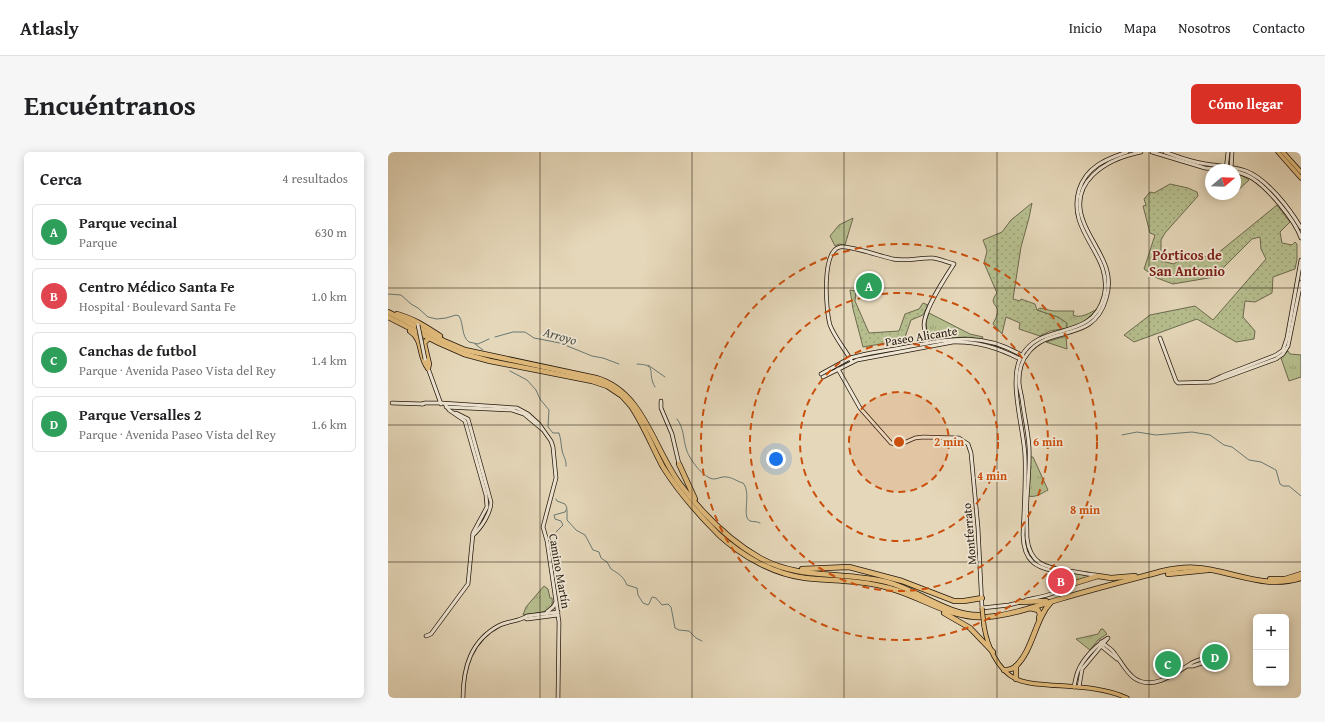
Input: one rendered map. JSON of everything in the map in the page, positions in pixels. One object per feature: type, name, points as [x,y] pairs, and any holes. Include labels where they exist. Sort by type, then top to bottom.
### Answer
[{"type":"highway","points":[[388,311],[418,323],[456,347]]},
{"type":"highway","points":[[388,311],[456,347],[490,356],[596,378],[616,387],[635,406],[664,459],[680,484],[719,528],[737,543],[760,557],[787,569],[813,574],[864,577],[886,582],[904,588],[944,606],[971,614],[994,614],[1168,569],[1191,567],[1209,569],[1257,581],[1271,582],[1289,581],[1301,578]]},
{"type":"highway","points":[[388,317],[455,350],[476,357],[592,381],[607,386],[627,401],[634,410],[664,468],[676,486],[720,536],[754,560],[767,567],[796,576],[863,582],[879,585],[910,594],[934,606],[955,614],[976,618],[1004,615],[1167,567],[1190,565],[1207,566],[1271,580],[1285,579],[1301,574]]},
{"type":"highway","points":[[406,326],[418,339],[424,363],[428,368]]},
{"type":"highway","points":[[428,368],[429,364],[424,343],[429,338]]},
{"type":"highway","points":[[664,459],[674,470],[678,469],[679,464]]},
{"type":"highway","points":[[679,464],[698,505]]},
{"type":"highway","points":[[787,569],[817,570],[849,567],[902,581],[954,601],[982,598]]},
{"type":"highway","points":[[1168,574],[1209,569]]},
{"type":"highway","points":[[1064,588],[1098,576],[1111,578],[1135,576]]},
{"type":"highway","points":[[1020,602],[1049,601]]},
{"type":"highway","points":[[1004,670],[1016,666],[1030,644],[1049,601]]},
{"type":"highway","points":[[934,606],[970,628],[993,652]]},
{"type":"highway","points":[[1028,608],[1037,609],[1039,612],[1040,616],[1038,624]]},
{"type":"highway","points":[[1016,666],[1016,679]]},
{"type":"main road","points":[[1280,153],[1301,175]]},
{"type":"main road","points":[[982,608],[986,637],[993,652],[1004,670],[1016,679],[1033,683],[1111,692],[1127,698]]},
{"type":"street","points":[[982,598],[982,608],[1008,605],[1057,592],[1064,588],[1066,583],[1065,577],[1038,566],[1029,558],[1024,546],[1025,456],[1016,369],[1029,346],[1039,338],[1074,328],[1082,324],[1092,316],[1100,306],[1105,289],[1104,274],[1101,263],[1084,233],[1079,220],[1077,209],[1078,196],[1084,180],[1092,169],[1100,163],[1127,152]]},
{"type":"street","points":[[1098,576],[1049,568],[1036,560],[1029,551],[1026,538],[1030,456],[1019,381],[1022,358],[1036,345],[1044,339],[1074,332],[1084,328],[1095,319],[1102,310],[1108,292],[1108,276],[1105,264],[1083,221],[1081,207],[1082,194],[1088,180],[1096,171],[1111,162],[1141,152]]},
{"type":"street","points":[[1152,152],[1183,159]]},
{"type":"street","points":[[1165,152],[1205,168]]},
{"type":"street","points":[[1227,164],[1228,152]]},
{"type":"street","points":[[1228,164],[1232,152]]},
{"type":"street","points":[[1241,170],[1247,171],[1264,183],[1284,204],[1301,228]]},
{"type":"street","points":[[1241,174],[1253,179],[1269,194],[1291,219],[1301,238]]},
{"type":"street","points":[[851,360],[833,331],[827,308],[827,272],[832,253],[840,246],[892,259],[903,260],[933,258],[954,264],[939,288],[926,314],[924,324],[927,343]]},
{"type":"street","points":[[1212,381],[1276,355],[1282,350],[1287,338],[1301,260]]},
{"type":"street","points":[[1160,338],[1177,383],[1212,381],[1276,359],[1283,354],[1290,340],[1301,282]]},
{"type":"street","points":[[418,323],[425,359],[445,405],[465,421],[487,499],[487,507],[485,512],[472,533],[468,584],[431,634],[426,636]]},
{"type":"street","name":"Paseo Alicante","points":[[986,343],[953,342],[851,360],[838,368],[822,375],[851,360],[863,354],[956,338],[970,338],[986,343],[1022,358]]},
{"type":"street","name":"Montferrato","points":[[838,368],[866,416],[893,445],[902,444],[923,436],[959,438],[968,444],[978,528],[982,598]]},
{"type":"street","points":[[662,402],[660,408],[672,434],[679,464]]},
{"type":"street","name":"Camino Martín","points":[[392,403],[425,403],[517,408],[528,414],[540,424],[552,445],[556,474],[543,524],[558,614],[558,698]]},
{"type":"street","points":[[545,614],[556,602]]},
{"type":"street","points":[[525,618],[527,616],[558,614]]},
{"type":"street","points":[[463,698],[465,671],[470,657],[475,648],[487,635],[500,625],[513,620],[558,614]]},
{"type":"street","points":[[1076,687],[1082,670],[1101,644],[1117,659],[1131,676],[1138,681],[1147,683],[1154,683],[1188,666],[1193,666],[1211,658]]},
{"type":"green space","points":[[1241,175],[1249,180],[1241,187]]},
{"type":"green space","points":[[1170,184],[1188,188],[1197,192],[1198,196],[1165,233],[1161,240],[1161,261],[1174,264],[1189,253],[1212,258],[1277,205],[1290,222],[1280,232],[1282,243],[1292,245],[1295,242],[1297,244],[1295,269],[1273,277],[1272,293],[1255,302],[1245,301],[1243,317],[1255,331],[1254,339],[1236,342],[1197,319],[1134,342],[1124,335],[1150,315],[1195,306],[1213,320],[1266,259],[1261,249],[1260,237],[1252,239],[1214,277],[1173,284],[1157,278],[1144,269],[1155,235],[1150,233],[1143,206],[1146,205],[1144,199],[1150,192],[1154,193]]},
{"type":"green space","points":[[1032,203],[1021,247],[1013,299],[1020,301],[1021,299],[1035,304],[1037,310],[1058,317],[1067,323],[1067,328],[1050,331],[1040,336],[1019,329],[1020,323],[1006,317],[1002,334],[993,324],[997,316],[997,308],[993,300],[997,293],[984,263],[987,251],[983,240],[1002,232],[1011,220]]},
{"type":"green space","points":[[853,218],[845,245],[839,244],[835,246],[830,236],[839,225]]},
{"type":"green space","points":[[850,290],[856,291],[855,301],[869,333],[899,331],[905,314],[919,309],[923,303],[928,305],[923,315],[911,320],[904,340],[863,347],[853,309]]},
{"type":"green space","points":[[1040,308],[1053,311],[1074,311],[1073,315],[1076,316],[1085,315],[1097,309],[1088,319],[1076,326],[1067,328],[1067,323],[1058,317],[1037,310]]},
{"type":"green space","points":[[929,313],[970,334],[983,337],[982,339],[965,337],[928,340],[926,322]]},
{"type":"green space","points":[[1066,336],[1067,349],[1046,342]]},
{"type":"green space","points":[[1288,351],[1290,354],[1301,355],[1301,377],[1289,381],[1281,358]]},
{"type":"green space","points":[[1030,457],[1033,457],[1048,490],[1034,496],[1028,496]]},
{"type":"green space","points":[[1054,570],[1093,576],[1068,584],[1069,581],[1066,575]]},
{"type":"green space","points":[[544,586],[548,589],[550,598],[552,598],[550,607],[543,612],[523,615],[526,607]]},
{"type":"green space","points":[[1101,629],[1103,629],[1107,634],[1098,640],[1090,650],[1076,639],[1098,634]]},
{"type":"green space","points":[[1172,654],[1177,668],[1164,675],[1159,659]]},
{"type":"waterway","name":"Arroyo","points":[[388,294],[401,295],[428,317],[437,319],[456,315],[459,316],[465,337],[469,342],[478,344],[489,339]]},
{"type":"waterway","name":"Arroyo","points":[[495,337],[513,332],[525,332],[534,338],[560,343],[592,356],[603,358],[619,364]]},
{"type":"waterway","points":[[979,341],[983,342]]},
{"type":"waterway","points":[[862,356],[938,343]]},
{"type":"waterway","name":"Arroyo","points":[[475,344],[483,350]]},
{"type":"waterway","points":[[826,374],[857,358]]},
{"type":"waterway","name":"Arroyo","points":[[637,364],[648,366],[650,368],[651,377],[655,387]]},
{"type":"waterway","points":[[648,365],[665,377]]},
{"type":"waterway","points":[[510,371],[527,380],[536,390],[540,399],[549,410],[548,427],[553,433],[559,433],[566,466]]},
{"type":"waterway","name":"Arroyo","points":[[677,419],[682,429],[687,452],[693,462],[701,472],[710,478],[714,479],[728,477],[743,483],[746,487],[747,493],[747,519],[760,523]]},
{"type":"waterway","points":[[1122,435],[1137,432],[1156,435],[1192,432],[1210,435],[1224,445],[1232,447],[1249,460],[1261,462],[1276,470],[1280,484],[1283,486],[1289,486],[1301,496]]},
{"type":"waterway","points":[[556,499],[557,501],[565,504],[567,508],[565,512],[554,515],[555,519],[561,521],[563,525],[556,532]]},
{"type":"waterway","points":[[567,510],[567,520],[576,530],[585,535],[593,550],[599,552],[601,558],[607,562],[611,569],[622,577],[627,585],[637,588],[638,595],[643,603],[648,605],[652,597],[656,598],[662,605],[668,604],[671,607],[675,628],[689,631],[696,638],[702,641]]},
{"type":"place","name":"Parque vecinal","points":[[869,286]]},
{"type":"place","name":"Centro Médico Santa Fe","points":[[1061,581]]},
{"type":"place","name":"Parque Versalles 2","points":[[1215,657]]},
{"type":"place","name":"Canchas de futbol","points":[[1168,664]]},
{"type":"district","name":"Pórticos de San Antonio","points":[[1187,264]]}]
